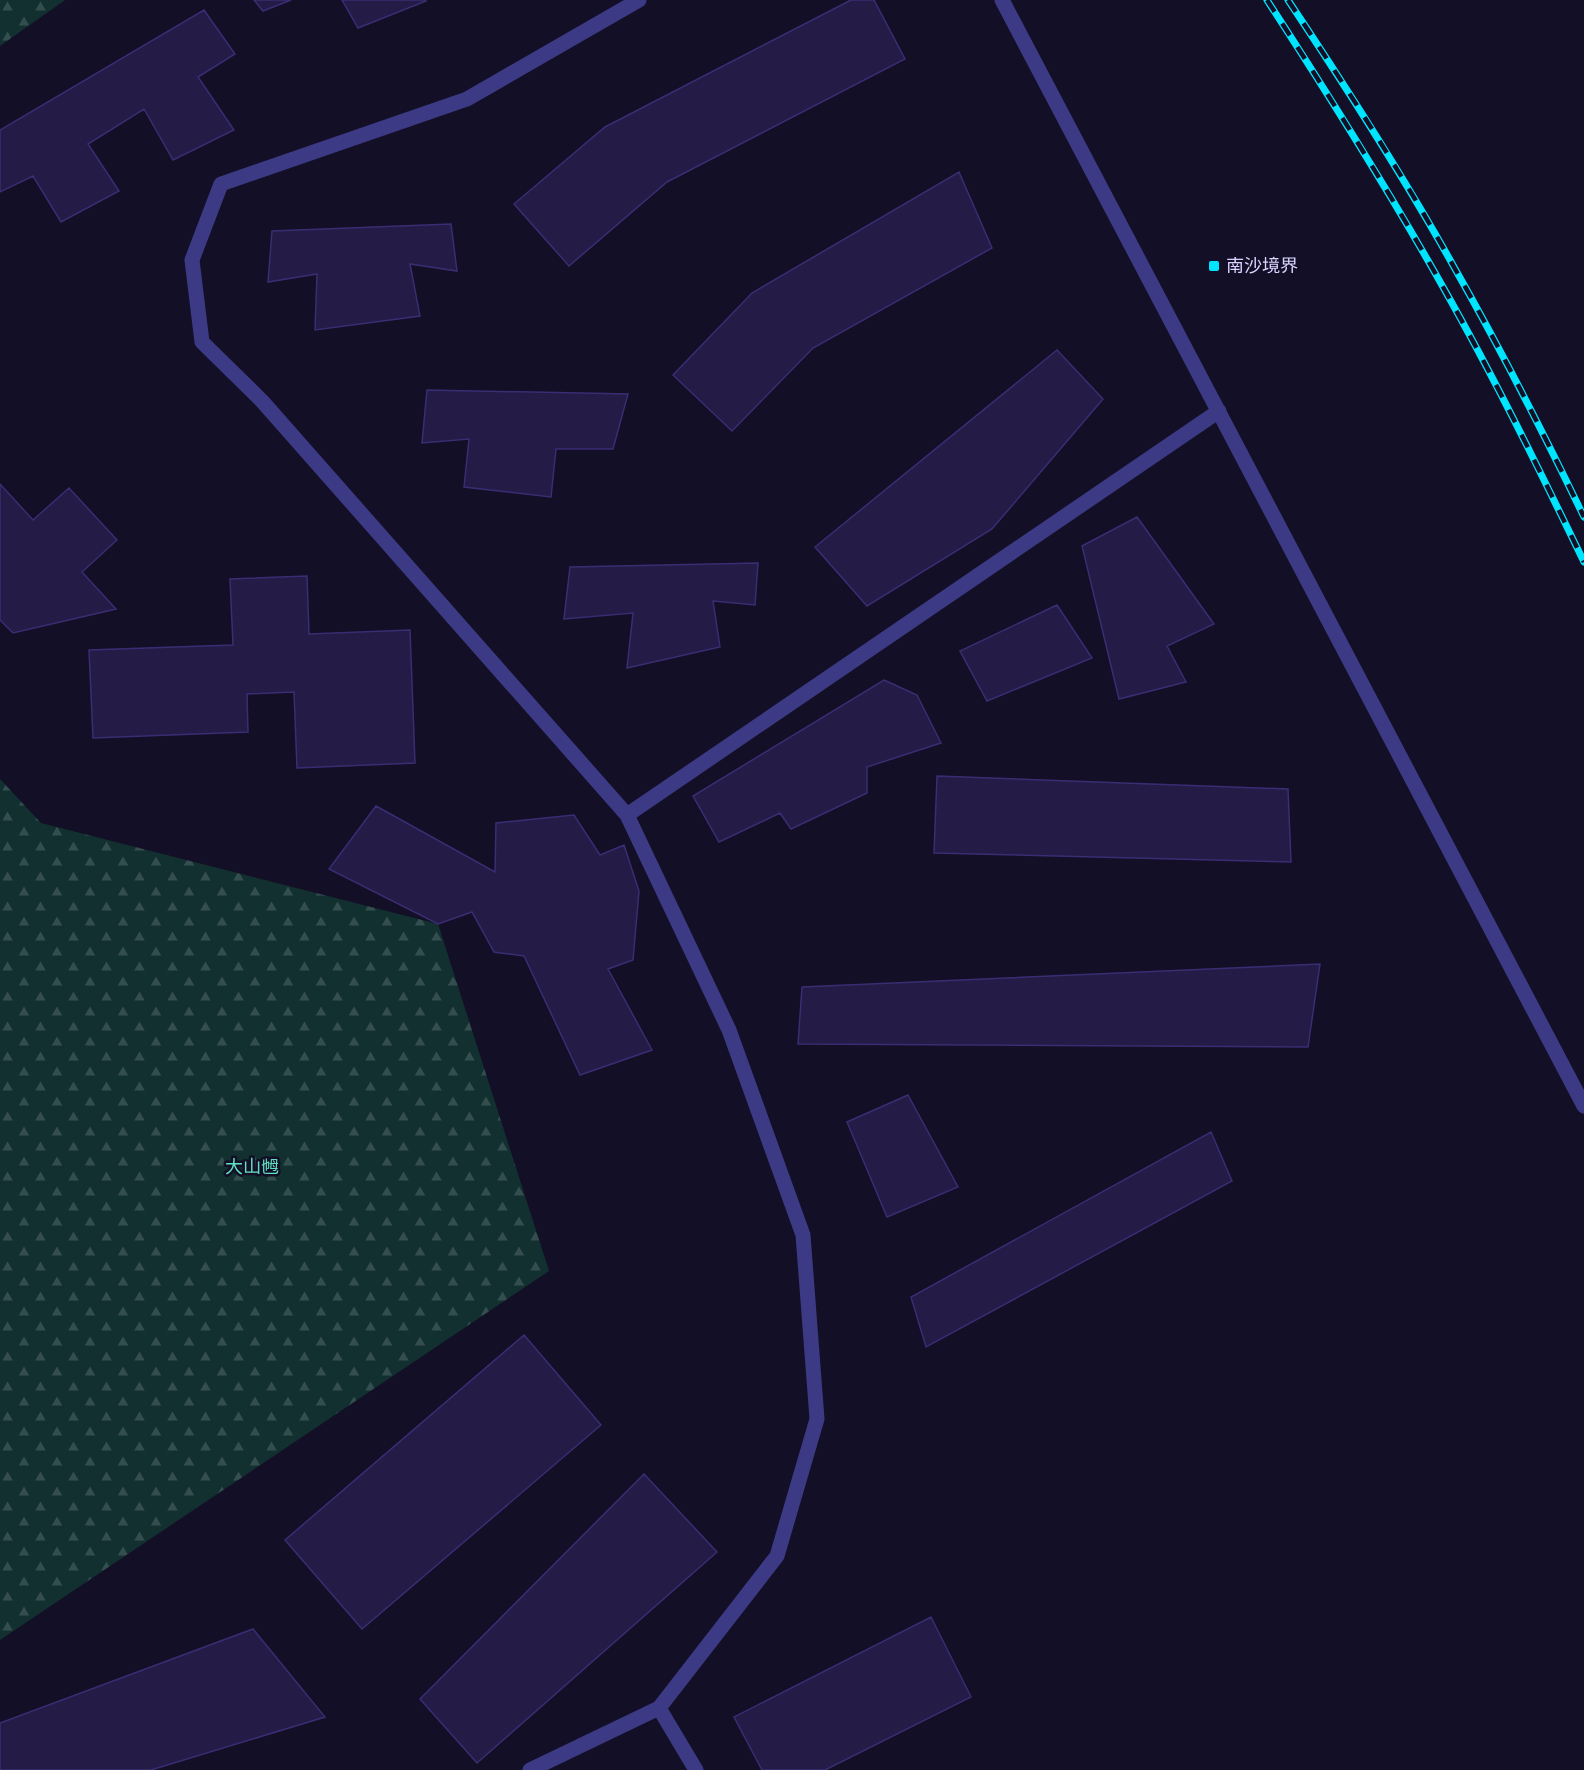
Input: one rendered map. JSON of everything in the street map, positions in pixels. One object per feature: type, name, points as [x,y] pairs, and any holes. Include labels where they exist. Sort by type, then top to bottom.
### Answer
[{"type":"street","points":[[530,1770],[659,1708],[777,1556],[817,1419],[803,1235],[729,1030],[627,815],[262,401],[202,342],[192,260],[221,184],[466,99],[639,0]]},
{"type":"street","points":[[1002,0],[1584,1106]]},
{"type":"street","points":[[627,815],[1220,411]]},
{"type":"street","points":[[659,1708],[696,1770]]},
{"type":"green space","points":[[0,0],[65,0],[0,46]]},
{"type":"green space","name":"大山乸","points":[[0,779],[41,823],[438,924],[549,1271],[0,1640]]},
{"type":"building","points":[[254,0],[291,0],[263,11]]},
{"type":"building","points":[[342,0],[425,0],[426,1],[358,28]]},
{"type":"building","points":[[851,0],[874,0],[905,59],[667,182],[569,266],[514,204],[605,127]]},
{"type":"building","points":[[204,10],[235,54],[198,77],[234,130],[173,160],[144,109],[88,144],[119,191],[61,222],[33,176],[0,192],[0,130]]},
{"type":"building","points":[[959,172],[992,248],[813,348],[732,431],[673,375],[752,293]]},
{"type":"building","points":[[451,224],[457,271],[410,264],[420,316],[315,330],[317,274],[268,282],[272,231]]},
{"type":"building","points":[[1057,350],[1103,399],[992,529],[867,606],[815,547]]},
{"type":"building","points":[[427,390],[628,394],[613,449],[556,449],[551,497],[464,487],[469,439],[422,443]]},
{"type":"building","points":[[0,484],[33,520],[69,488],[117,540],[82,572],[116,609],[13,633],[0,620]]},
{"type":"building","points":[[1137,517],[1214,624],[1167,646],[1186,682],[1119,699],[1082,546]]},
{"type":"building","points":[[758,563],[755,605],[713,601],[720,647],[627,668],[633,613],[564,619],[570,567]]},
{"type":"building","points":[[307,576],[309,634],[410,630],[415,763],[297,768],[294,692],[247,694],[248,732],[93,738],[89,650],[233,645],[230,579]]},
{"type":"building","points":[[1057,605],[1092,658],[987,701],[960,651]]},
{"type":"building","points":[[884,680],[917,695],[941,743],[867,767],[867,793],[791,829],[780,813],[719,842],[693,796]]},
{"type":"building","points":[[937,776],[1288,789],[1291,862],[934,853]]},
{"type":"building","points":[[376,806],[495,872],[496,823],[574,815],[600,855],[624,845],[639,891],[633,960],[608,969],[652,1050],[580,1075],[524,956],[494,952],[472,912],[438,924],[329,869]]},
{"type":"building","points":[[1320,964],[1308,1047],[798,1044],[802,987]]},
{"type":"building","points":[[908,1095],[958,1187],[887,1217],[847,1122]]},
{"type":"building","points":[[1211,1132],[1232,1181],[926,1347],[911,1297]]},
{"type":"building","points":[[524,1335],[601,1425],[362,1629],[285,1540]]},
{"type":"building","points":[[644,1474],[717,1552],[477,1763],[420,1699]]},
{"type":"building","points":[[931,1617],[971,1697],[825,1770],[762,1770],[734,1717]]},
{"type":"building","points":[[253,1629],[325,1717],[151,1770],[0,1770],[0,1723]]},
{"type":"railway","points":[[1267,0],[1357,142],[1443,287],[1498,389],[1584,562]]},
{"type":"railway","points":[[1288,0],[1374,132],[1435,233],[1505,359],[1584,517]]},
{"type":"place","name":"南沙境界","points":[[1214,266]]}]
